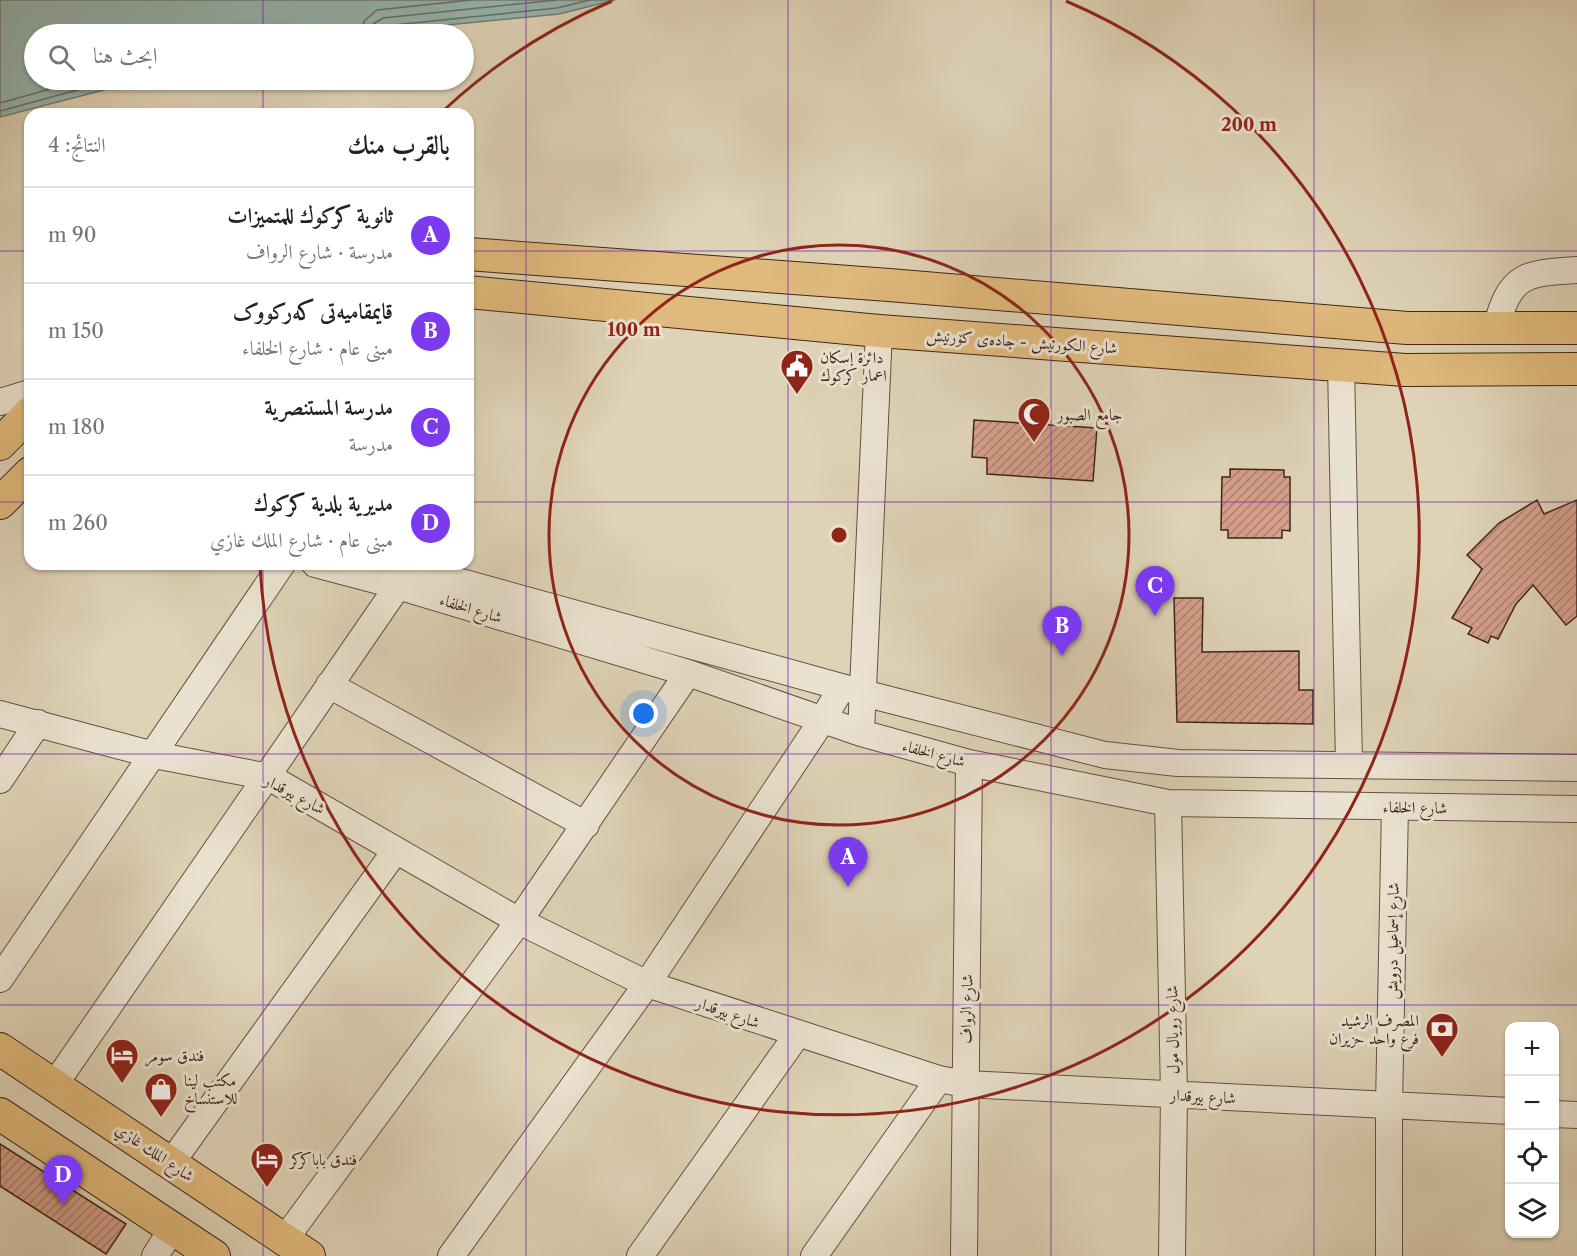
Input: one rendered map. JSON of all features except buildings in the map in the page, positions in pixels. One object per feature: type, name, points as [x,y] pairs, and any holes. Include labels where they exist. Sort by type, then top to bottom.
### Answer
[{"type":"main road","points":[[475,292],[477,255],[900,286],[1407,328],[1577,327]]},
{"type":"main road","name":"شارع الكورنيش - جادەی کۆرنیش","points":[[475,292],[879,331],[1405,370],[1577,369]]},
{"type":"main road","points":[[0,444],[24,419]]},
{"type":"main road","name":"شارع الملك غازي","points":[[0,1049],[297,1248]]},
{"type":"main road","points":[[0,1114],[214,1256]]},
{"type":"street","points":[[1496,328],[1502,303],[1522,277],[1540,272],[1577,270]]},
{"type":"street","points":[[861,733],[852,690],[879,331]]},
{"type":"street","points":[[1341,365],[1349,764]]},
{"type":"street","points":[[0,402],[24,395]]},
{"type":"street","points":[[0,979],[278,570]]},
{"type":"street","name":"شارع الخلفاء","points":[[360,570],[397,575],[861,733],[969,762],[1168,803],[1577,809]]},
{"type":"street","points":[[55,1084],[269,777],[397,575],[1105,756],[1178,764],[1577,768]]},
{"type":"street","points":[[297,1248],[688,673]]},
{"type":"street","points":[[329,685],[586,825]]},
{"type":"street","points":[[451,1256],[647,984],[823,719],[852,690]]},
{"type":"street","name":"شارع بيرقدار","points":[[0,714],[154,755],[269,777],[519,921],[647,984],[797,1035],[939,1079],[965,1084],[1505,1111]]},
{"type":"street","points":[[0,780],[38,723]]},
{"type":"street","name":"شارع الرواف","points":[[964,1256],[969,762]]},
{"type":"street","name":"شارع رويال مول","points":[[1168,803],[1174,1094],[1172,1256]]},
{"type":"street","name":"شارع إسماعيل درويش","points":[[1389,1256],[1389,1105],[1395,807]]},
{"type":"street","points":[[171,1162],[396,850]]},
{"type":"street","points":[[640,1256],[797,1035]]},
{"type":"street","points":[[814,1256],[939,1079]]},
{"type":"street","points":[[1559,1114],[1577,1115]]},
{"type":"street","points":[[155,1256],[171,1229]]},
{"type":"water","points":[[0,0],[615,0],[559,14],[458,24],[24,24],[24,90],[104,90],[35,108],[24,108],[24,111],[0,117]]},
{"type":"place","name":"دائرة إسكان اعمار كركوك","points":[[797,395]]},
{"type":"place","name":"جامع الصبور","points":[[1034,443]]},
{"type":"place","name":"مدرسة المستنصرية","points":[[1155,616]]},
{"type":"place","name":"قایمقامیەتی کەرکووک","points":[[1062,656]]},
{"type":"place","name":"ثانوية كركوك للمتميزات","points":[[848,887]]},
{"type":"place","name":"المصرف الرشید فرع واحد حزیران","points":[[1442,1058]]},
{"type":"place","name":"فندق سومر","points":[[122,1084]]},
{"type":"place","name":"مكتب لينا للاستنساخ","points":[[161,1118]]},
{"type":"place","name":"فندق باباكركر","points":[[267,1188]]},
{"type":"place","name":"مديرية بلدية كركوك","points":[[63,1205]]}]
